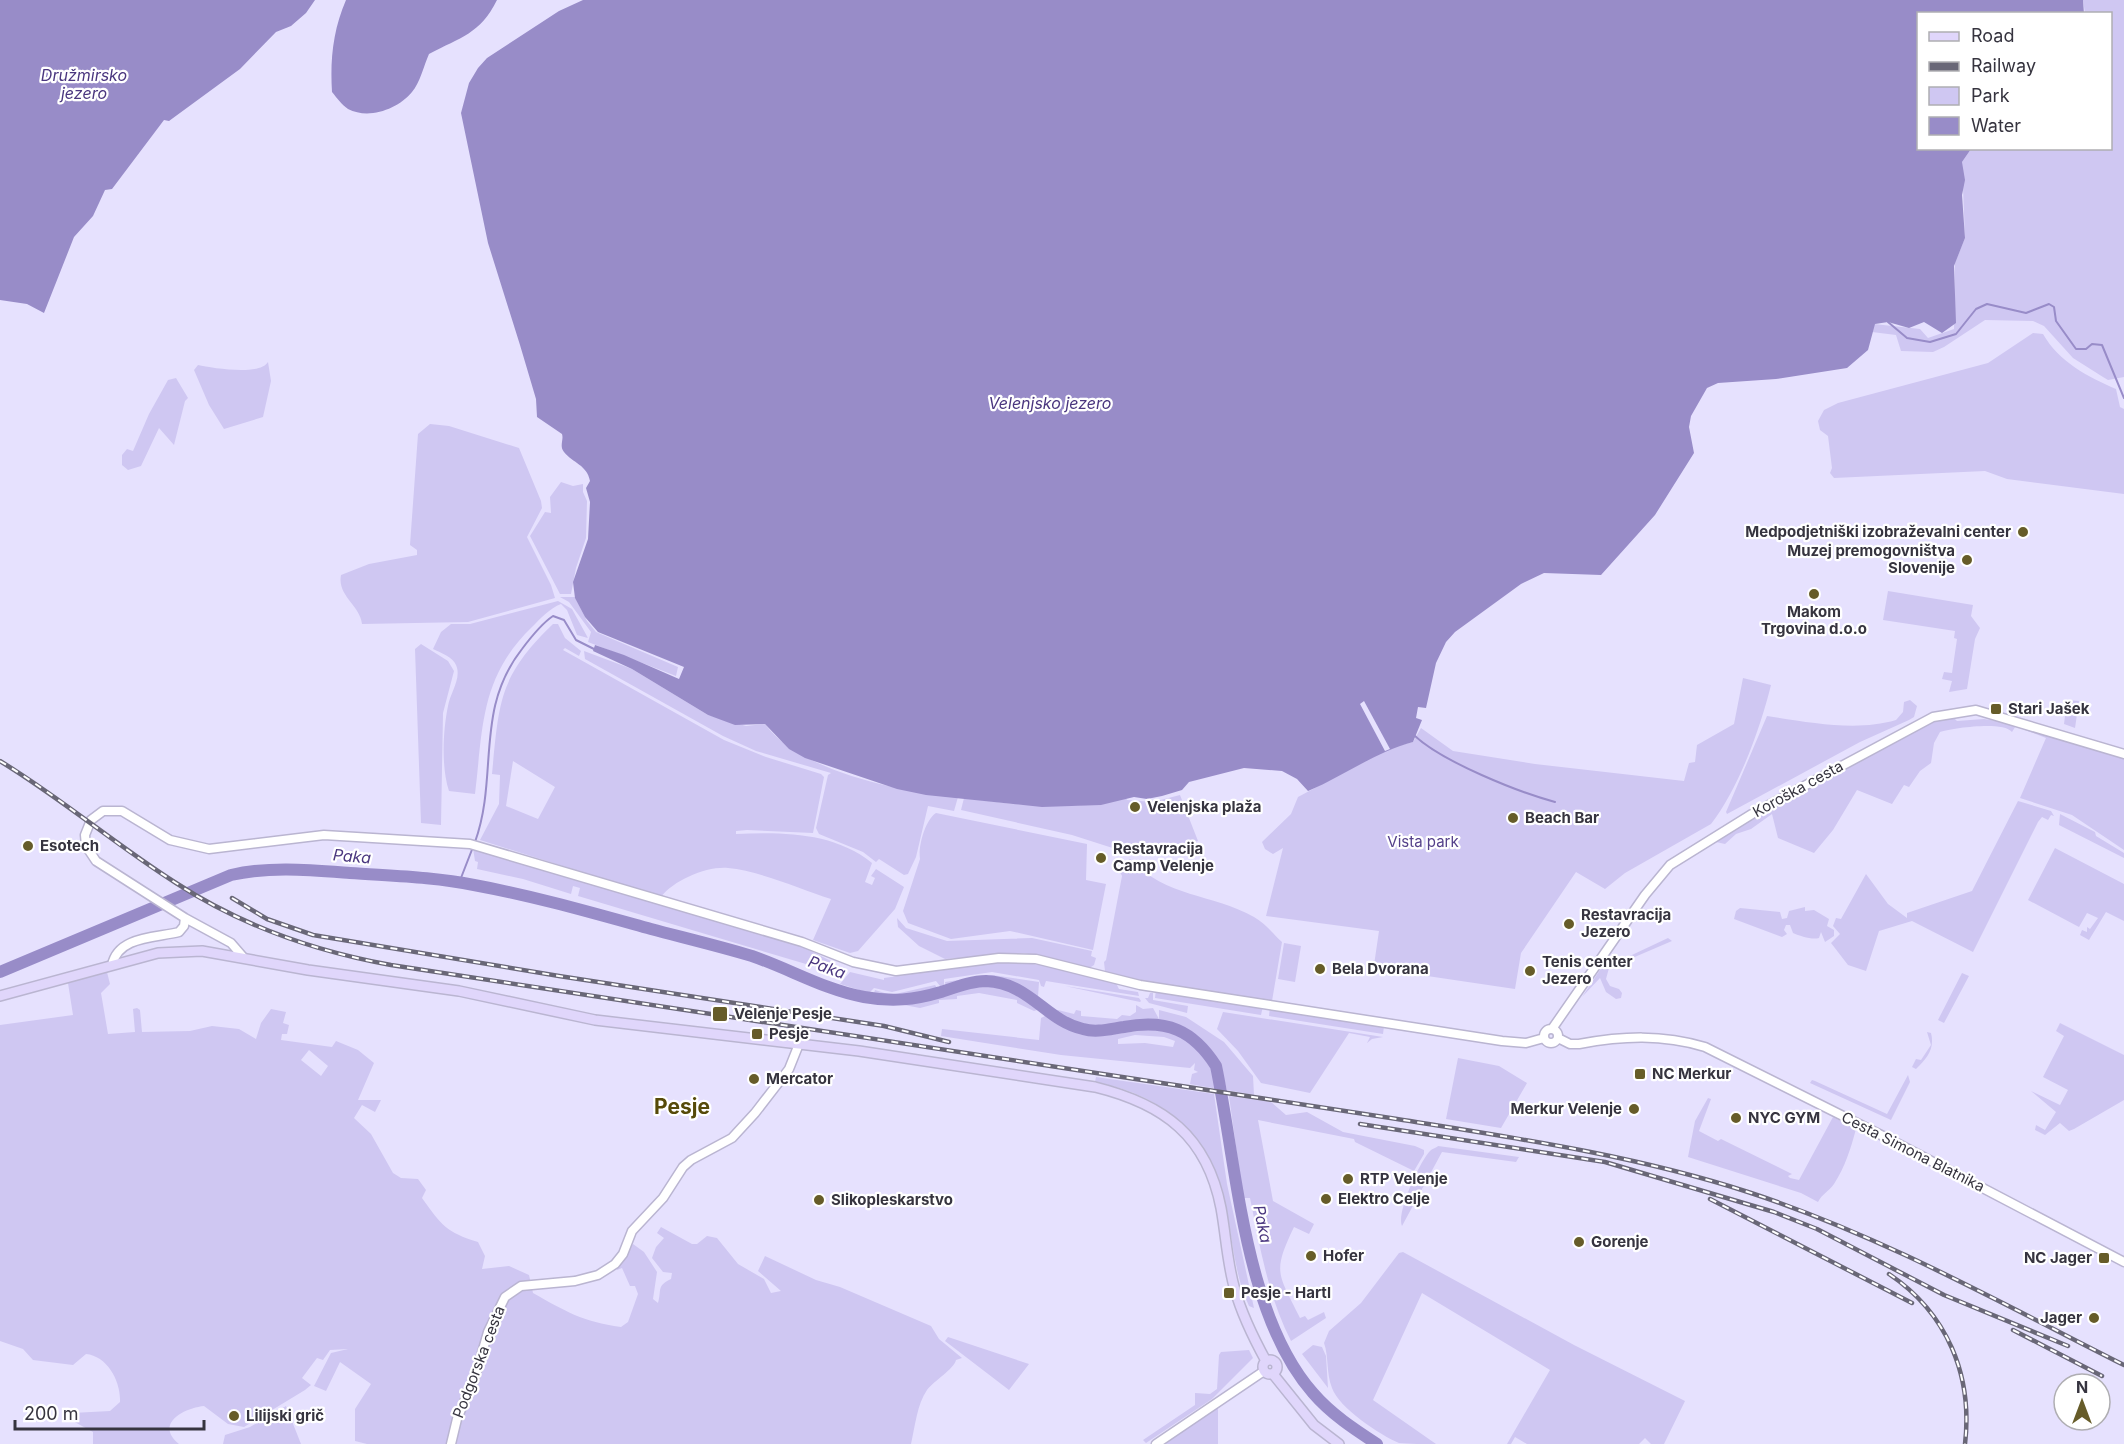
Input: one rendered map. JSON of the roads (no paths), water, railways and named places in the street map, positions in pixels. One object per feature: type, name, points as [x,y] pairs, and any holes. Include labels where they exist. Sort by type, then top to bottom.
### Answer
[{"type":"main road","points":[[0,996],[158,952],[202,951],[459,991],[595,1020],[799,1044],[1095,1087],[1127,1095],[1171,1119],[1191,1138],[1211,1172],[1221,1207],[1235,1290],[1268,1369],[1314,1425],[1339,1444]]},
{"type":"street","name":"Koroška cesta","points":[[1552,1029],[1645,895],[1670,865],[1752,814],[1933,717],[1976,710],[2124,754]]},
{"type":"street","points":[[244,958],[237,947],[96,861],[86,846],[87,826],[103,810],[122,811],[170,840],[202,848],[230,848],[300,836],[324,835],[470,844],[802,942],[853,962],[896,971],[999,958],[1036,958],[1140,985],[1502,1041],[1526,1043],[1544,1038]]},
{"type":"street","points":[[112,965],[114,957],[126,944],[179,932],[184,926],[182,915]]},
{"type":"street","points":[[1552,1029],[1558,1034],[1558,1038],[1551,1043],[1544,1038],[1546,1031],[1552,1029]]},
{"type":"street","name":"Cesta Simona Blatnika","points":[[1558,1038],[1570,1044],[1579,1044],[1640,1036],[1688,1042],[1705,1047],[1891,1140],[2124,1262]]},
{"type":"street","name":"Podgorska cesta","points":[[451,1444],[457,1419],[472,1387],[488,1332],[505,1297],[521,1286],[575,1281],[598,1275],[615,1264],[623,1254],[632,1231],[663,1198],[687,1164],[732,1138],[755,1113],[789,1069],[799,1044]]},
{"type":"street","points":[[1156,1444],[1268,1369]]},
{"type":"water","name":"Družmirsko jezero","points":[[0,0],[315,0],[306,13],[291,26],[276,32],[240,69],[169,121],[164,120],[112,189],[105,190],[93,216],[74,237],[44,313],[27,304],[0,300]]},
{"type":"water","points":[[346,0],[497,0],[491,11],[476,28],[429,54],[417,84],[406,98],[383,111],[365,113],[348,109],[332,92],[333,45]]},
{"type":"water","name":"Velenjsko jezero","points":[[583,0],[2083,0],[2084,12],[1917,12],[1917,150],[1970,150],[1962,162],[1965,180],[1962,195],[1965,238],[1954,266],[1956,323],[1942,333],[1924,322],[1909,328],[1888,322],[1875,324],[1868,350],[1847,368],[1776,379],[1718,383],[1707,388],[1691,416],[1689,427],[1694,453],[1655,515],[1601,575],[1544,573],[1521,584],[1455,632],[1446,642],[1436,663],[1426,708],[1418,707],[1416,718],[1422,720],[1413,742],[1373,758],[1308,791],[1297,779],[1282,771],[1244,768],[1189,782],[1182,790],[1147,799],[1134,797],[1101,805],[1042,807],[926,795],[897,789],[805,758],[789,749],[765,724],[735,725],[708,715],[632,669],[593,651],[595,645],[679,679],[684,667],[598,632],[585,617],[575,598],[573,582],[588,539],[590,502],[586,488],[590,481],[586,471],[563,450],[562,434],[537,417],[536,399],[488,243],[461,113],[469,83],[487,58],[559,11]]},
{"type":"waterway","points":[[1888,322],[1907,338],[1930,342],[1956,334],[1976,309],[1987,304],[2026,313],[2049,304],[2054,307],[2056,321],[2076,349],[2086,349],[2092,344],[2102,345],[2124,398]]},
{"type":"waterway","points":[[475,842],[486,792],[492,719],[507,672],[533,635],[553,616],[564,620],[576,640],[594,649]]},
{"type":"waterway","points":[[1415,736],[1462,766],[1521,791],[1555,802]]},
{"type":"waterway","points":[[459,883],[473,847]]},
{"type":"waterway","name":"Paka","points":[[0,972],[231,875],[260,870],[305,870],[444,880],[519,894],[752,956],[821,984],[864,997],[894,1000],[912,998],[931,995],[969,983],[986,981],[1015,988],[1058,1018],[1083,1029],[1098,1031],[1153,1025],[1178,1030],[1198,1044],[1216,1066],[1246,1238],[1272,1323],[1290,1361],[1320,1401],[1351,1427],[1377,1444]]},
{"type":"railway","points":[[0,761],[201,898],[279,935],[334,952],[391,965],[1397,1119],[1618,1158],[1748,1192],[1845,1228],[1986,1294],[2124,1365]]},
{"type":"railway","points":[[232,898],[267,919],[313,935],[884,1026],[949,1042]]},
{"type":"railway","points":[[1360,1124],[1605,1162],[1774,1212],[1817,1229],[1944,1295],[2068,1346]]},
{"type":"railway","points":[[1710,1199],[1912,1303]]},
{"type":"railway","points":[[1889,1274],[1926,1307],[1941,1327],[1952,1348],[1965,1394],[1965,1444]]},
{"type":"railway","points":[[2013,1330],[2094,1372]]},
{"type":"place","name":"Medpodjetniški izobraževalni center","points":[[2023,532]]},
{"type":"place","name":"Muzej premogovništva Slovenije","points":[[1967,560]]},
{"type":"place","name":"Makom Trgovina d.o.o","points":[[1814,594]]},
{"type":"place","name":"Stari Jašek","points":[[1996,709]]},
{"type":"place","name":"Velenjska plaža","points":[[1135,807]]},
{"type":"place","name":"Beach Bar","points":[[1513,818]]},
{"type":"place","name":"Esotech","points":[[28,846]]},
{"type":"place","name":"Restavracija Camp Velenje","points":[[1101,858]]},
{"type":"place","name":"Restavracija Jezero","points":[[1569,924]]},
{"type":"place","name":"Bela Dvorana","points":[[1320,969]]},
{"type":"place","name":"Tenis center Jezero","points":[[1530,971]]},
{"type":"place","name":"Velenje Pesje","points":[[720,1014]]},
{"type":"place","name":"Pesje","points":[[757,1034]]},
{"type":"place","name":"NC Merkur","points":[[1640,1074]]},
{"type":"place","name":"Mercator","points":[[754,1079]]},
{"type":"place","name":"Merkur Velenje","points":[[1634,1109]]},
{"type":"place","name":"NYC GYM","points":[[1736,1118]]},
{"type":"place","name":"RTP Velenje","points":[[1348,1179]]},
{"type":"place","name":"Elektro Celje","points":[[1326,1199]]},
{"type":"place","name":"Slikopleskarstvo","points":[[819,1200]]},
{"type":"place","name":"Gorenje","points":[[1579,1242]]},
{"type":"place","name":"Hofer","points":[[1311,1256]]},
{"type":"place","name":"NC Jager","points":[[2104,1258]]},
{"type":"place","name":"Pesje - Hartl","points":[[1229,1293]]},
{"type":"place","name":"Jager","points":[[2094,1318]]},
{"type":"place","name":"Lilijski grič","points":[[234,1416]]},
{"type":"district","name":"Pesje","points":[[682,1107]]},
{"type":"park label","name":"Vista park","points":[[1423,842]]}]
